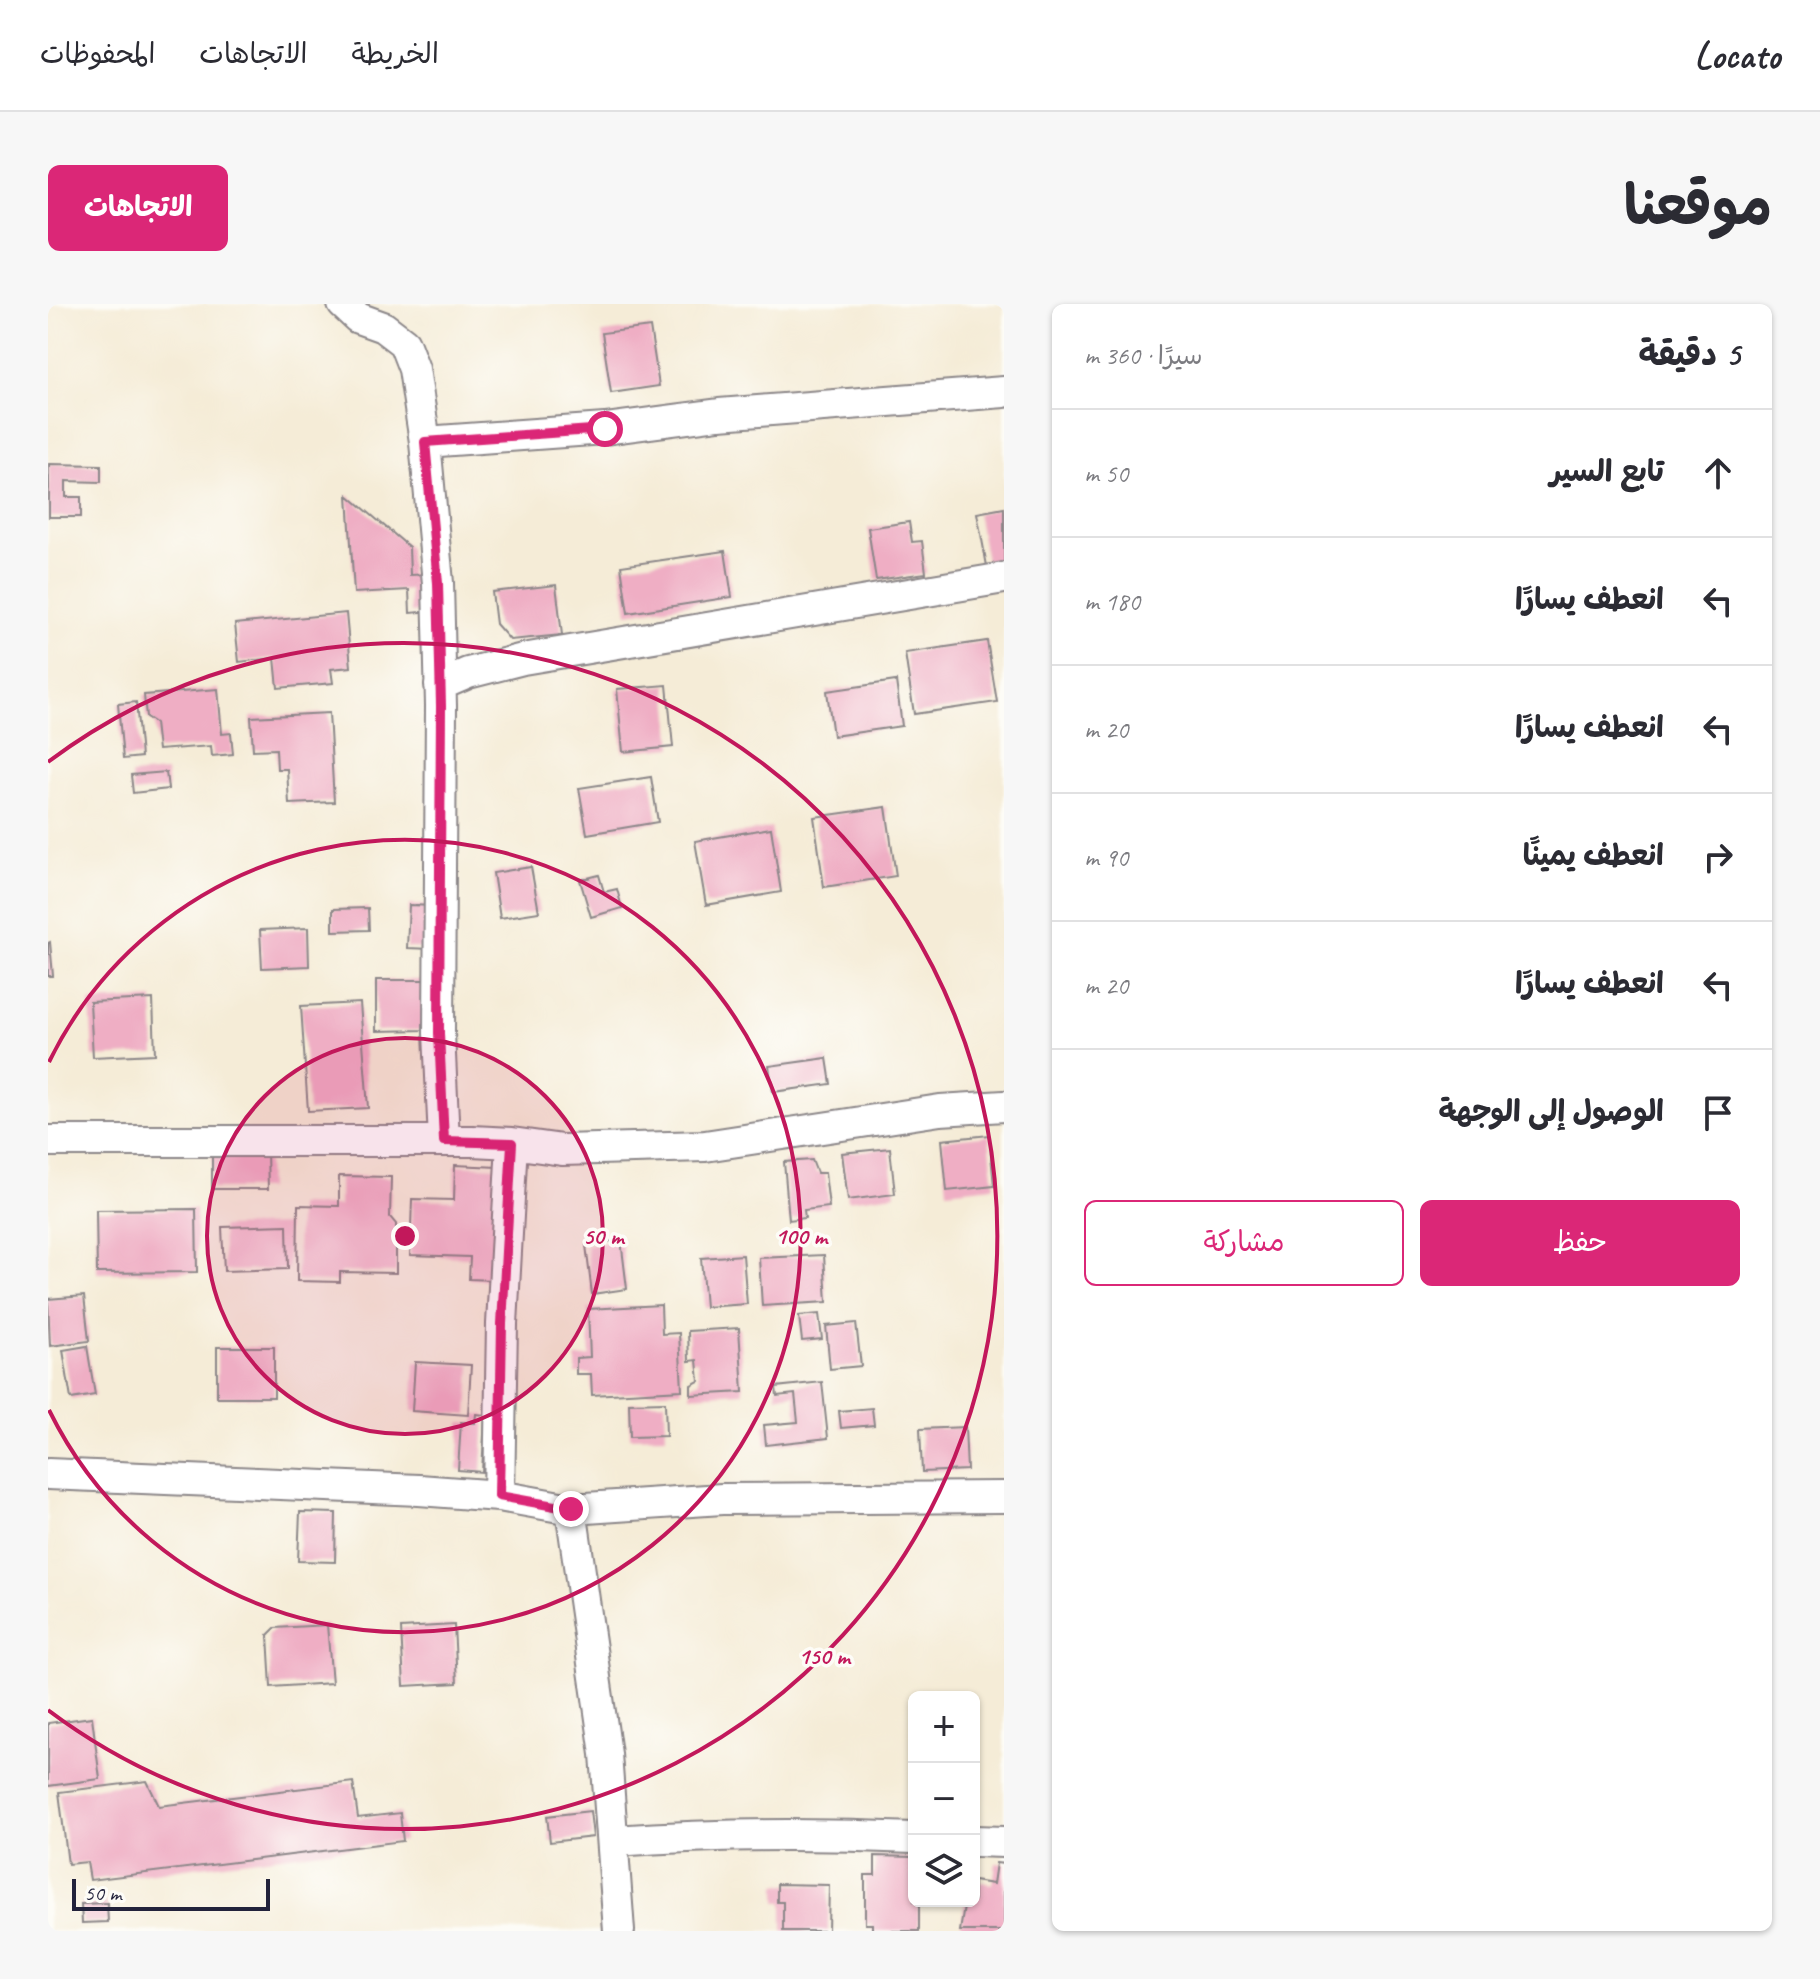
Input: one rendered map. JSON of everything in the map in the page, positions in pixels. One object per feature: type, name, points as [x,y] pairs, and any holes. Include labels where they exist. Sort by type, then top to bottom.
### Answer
[{"type":"street","points":[[343,304],[358,318],[383,327],[404,343],[414,369],[425,442],[438,583],[439,1033],[444,1141]]},
{"type":"street","points":[[425,442],[605,429],[719,414],[1004,392]]},
{"type":"street","points":[[440,685],[468,673],[523,659],[1004,578]]},
{"type":"street","points":[[48,1141],[444,1141],[512,1143],[562,1150],[705,1146],[940,1110],[1004,1106]]},
{"type":"street","points":[[499,1496],[502,1324],[512,1143]]},
{"type":"street","points":[[48,1474],[419,1490],[499,1496],[571,1509],[722,1499],[1004,1497]]},
{"type":"street","points":[[571,1509],[606,1754],[619,1931]]},
{"type":"street","points":[[614,1841],[771,1834],[908,1838]]},
{"type":"street","points":[[980,1841],[1004,1842]]},
{"type":"building","points":[[650,327],[659,386],[611,393],[602,333]]},
{"type":"building","points":[[49,464],[101,465],[101,482],[66,481],[66,497],[81,497],[81,517],[49,517]]},
{"type":"building","points":[[348,495],[409,547],[410,575],[431,574],[433,611],[410,613],[409,590],[354,593]]},
{"type":"building","points":[[1004,508],[1004,562],[987,566],[977,513]]},
{"type":"building","points":[[909,522],[912,542],[922,541],[926,573],[876,580],[868,528]]},
{"type":"building","points":[[725,551],[732,597],[628,613],[621,566]]},
{"type":"building","points":[[556,585],[562,635],[510,640],[496,624],[492,592]]},
{"type":"building","points":[[346,613],[351,667],[331,669],[333,683],[278,688],[275,658],[239,662],[235,624]]},
{"type":"building","points":[[987,641],[997,702],[914,714],[905,653]]},
{"type":"building","points":[[896,681],[902,726],[833,736],[827,691]]},
{"type":"building","points":[[667,685],[673,747],[623,752],[617,689]]},
{"type":"building","points":[[218,689],[222,734],[231,733],[233,754],[212,756],[211,746],[158,750],[155,723],[146,717],[144,695]]},
{"type":"building","points":[[136,702],[141,757],[123,759],[118,704]]},
{"type":"building","points":[[329,713],[334,802],[289,804],[287,769],[277,769],[276,749],[253,750],[251,717]]},
{"type":"building","points":[[166,772],[168,789],[133,793],[131,775]]},
{"type":"building","points":[[651,777],[658,822],[587,834],[579,788]]},
{"type":"building","points":[[886,807],[896,876],[824,887],[814,817]]},
{"type":"building","points":[[771,828],[781,892],[706,905],[695,841]]},
{"type":"building","points":[[531,867],[539,912],[500,918],[493,873]]},
{"type":"building","points":[[599,875],[604,892],[617,889],[622,908],[591,917],[580,880]]},
{"type":"building","points":[[409,905],[434,906],[432,949],[407,948]]},
{"type":"building","points":[[368,908],[369,930],[333,931],[333,909]]},
{"type":"building","points":[[308,928],[309,966],[262,968],[260,930]]},
{"type":"building","points":[[50,942],[53,976],[48,976]]},
{"type":"building","points":[[376,980],[426,980],[426,1030],[376,1031]]},
{"type":"building","points":[[153,999],[155,1054],[93,1057],[90,1002]]},
{"type":"building","points":[[360,1003],[368,1108],[308,1111],[301,1006]]},
{"type":"building","points":[[827,1058],[831,1084],[773,1092],[769,1066]]},
{"type":"building","points":[[989,1135],[994,1186],[947,1191],[942,1140]]},
{"type":"building","points":[[890,1148],[895,1194],[848,1200],[842,1153]]},
{"type":"building","points":[[267,1152],[268,1189],[212,1189],[212,1153]]},
{"type":"building","points":[[812,1160],[817,1173],[825,1173],[829,1207],[804,1210],[805,1218],[789,1220],[784,1162]]},
{"type":"building","points":[[455,1165],[498,1167],[494,1280],[469,1279],[470,1257],[410,1255],[412,1199],[454,1200]]},
{"type":"building","points":[[339,1176],[391,1177],[390,1217],[396,1224],[396,1273],[340,1272],[340,1282],[297,1281],[298,1205],[339,1206]]},
{"type":"building","points":[[196,1209],[197,1272],[97,1273],[96,1210]]},
{"type":"building","points":[[287,1225],[288,1269],[224,1271],[222,1227]]},
{"type":"building","points":[[621,1240],[627,1289],[592,1294],[586,1245]]},
{"type":"building","points":[[743,1255],[747,1304],[705,1307],[701,1258]]},
{"type":"building","points":[[824,1255],[827,1302],[762,1306],[759,1258]]},
{"type":"building","points":[[84,1296],[89,1341],[50,1346],[48,1299]]},
{"type":"building","points":[[661,1305],[662,1334],[679,1333],[682,1390],[592,1395],[591,1374],[576,1374],[576,1358],[590,1357],[588,1309]]},
{"type":"building","points":[[819,1314],[822,1339],[802,1341],[799,1316]]},
{"type":"building","points":[[856,1323],[861,1366],[830,1369],[826,1326]]},
{"type":"building","points":[[739,1328],[743,1392],[691,1395],[691,1385],[699,1381],[697,1360],[689,1361],[688,1331]]},
{"type":"building","points":[[87,1346],[95,1395],[71,1399],[63,1350]]},
{"type":"building","points":[[217,1347],[274,1347],[274,1397],[217,1397]]},
{"type":"building","points":[[415,1362],[471,1365],[468,1415],[412,1411]]},
{"type":"building","points":[[822,1382],[828,1438],[766,1445],[764,1425],[798,1422],[795,1394],[777,1396],[776,1387]]},
{"type":"building","points":[[665,1402],[666,1436],[630,1437],[629,1403]]},
{"type":"building","points":[[872,1408],[874,1425],[841,1428],[839,1411]]},
{"type":"building","points":[[476,1414],[485,1415],[482,1472],[458,1470],[461,1422],[475,1423]]},
{"type":"building","points":[[965,1427],[967,1470],[922,1472],[920,1429]]},
{"type":"building","points":[[300,1512],[336,1513],[335,1562],[298,1561]]},
{"type":"building","points":[[327,1625],[332,1683],[271,1687],[268,1635],[275,1628]]},
{"type":"building","points":[[454,1625],[457,1683],[404,1686],[401,1628]]},
{"type":"building","points":[[92,1717],[100,1779],[48,1786],[48,1723]]},
{"type":"building","points":[[147,1781],[159,1806],[353,1782],[358,1818],[400,1813],[403,1841],[90,1880],[87,1862],[68,1864],[59,1792]]},
{"type":"building","points":[[590,1811],[593,1837],[550,1842],[547,1816]]},
{"type":"building","points":[[875,1856],[908,1857],[908,1907],[919,1907],[919,1931],[872,1931],[872,1924],[865,1924],[865,1875],[875,1875]]},
{"type":"building","points":[[996,1863],[1004,1864],[1004,1931],[960,1931],[964,1907],[980,1907],[980,1882],[993,1884]]},
{"type":"building","points":[[777,1884],[829,1885],[828,1931],[783,1931],[783,1902],[777,1902]]},
{"type":"building","points":[[107,1903],[108,1922],[82,1923],[81,1904]]},
{"type":"route","points":[[571,1509],[499,1496],[502,1324],[512,1143],[444,1141],[439,1033],[441,706],[438,583],[425,442],[605,429]]}]
